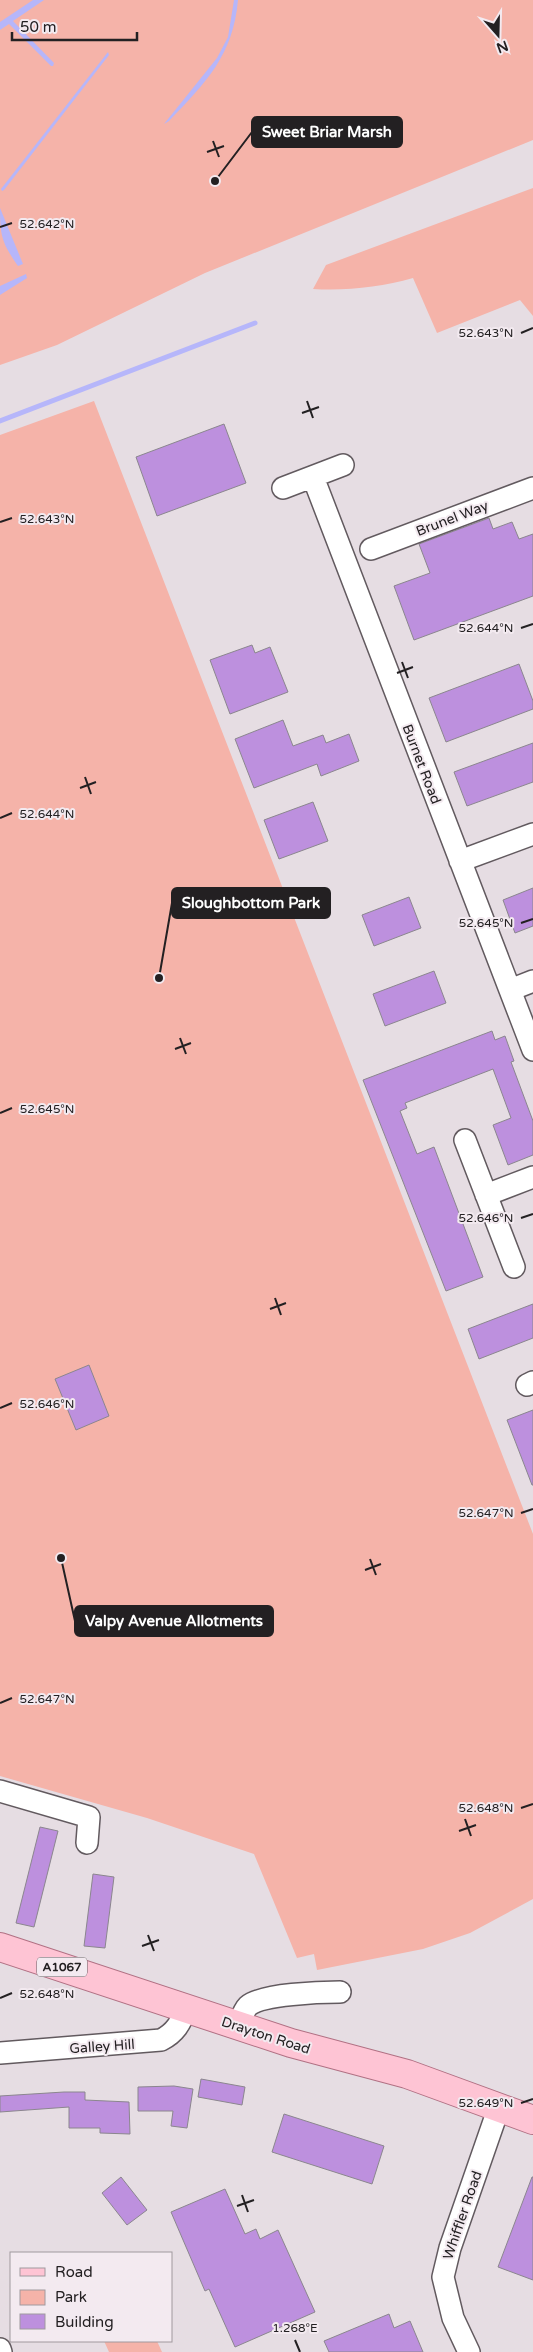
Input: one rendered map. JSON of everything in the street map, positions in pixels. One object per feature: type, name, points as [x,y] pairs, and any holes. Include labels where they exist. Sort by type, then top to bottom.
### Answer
[{"type":"main road","name":"Drayton Road","points":[[0,1947],[238,2027],[318,2051],[407,2074],[533,2120]]},
{"type":"street","points":[[283,488],[343,465]]},
{"type":"street","name":"Burnet Road","points":[[312,477],[533,1050]]},
{"type":"street","name":"Brunel Way","points":[[371,549],[533,488]]},
{"type":"street","points":[[460,862],[533,834]]},
{"type":"street","points":[[510,990],[533,981]]},
{"type":"street","points":[[464,1140],[514,1267]]},
{"type":"street","points":[[486,1196],[533,1177]]},
{"type":"street","points":[[0,1791],[89,1817],[87,1843]]},
{"type":"street","points":[[238,2027],[244,2011],[258,1999],[321,1992],[340,1992]]},
{"type":"street","name":"Galley Hill","points":[[0,2054],[161,2040],[170,2036],[176,2029],[186,2008]]},
{"type":"street","name":"Whiffler Road","points":[[469,2352],[453,2318],[443,2277],[450,2248],[499,2107]]},
{"type":"green space","points":[[0,0],[533,0],[533,140],[205,273],[57,345],[0,365]]},
{"type":"green space","points":[[533,188],[533,316],[520,300],[437,333],[413,278],[364,288],[313,289],[326,265]]},
{"type":"green space","points":[[94,401],[533,1534],[533,1899],[470,1933],[423,1949],[317,1970],[314,1954],[297,1958],[254,1854],[147,1818],[0,1776],[0,435]]},
{"type":"green space","points":[[104,2342],[157,2342],[162,2352],[109,2352]]},
{"type":"water","points":[[33,0],[44,0],[13,21],[54,63],[53,66],[9,24],[0,30],[0,22]]},
{"type":"water","points":[[234,0],[238,0],[235,20],[224,53],[216,67],[195,94],[164,124],[217,58],[228,37]]},
{"type":"water","points":[[108,52],[109,55],[2,191],[1,189]]},
{"type":"water","points":[[0,208],[23,264],[18,266],[3,239]]},
{"type":"water","points":[[26,274],[27,278],[0,295],[0,286]]},
{"type":"building","points":[[224,424],[246,483],[157,516],[136,457]]},
{"type":"building","points":[[489,518],[493,529],[512,522],[519,539],[533,534],[533,596],[414,640],[394,586],[430,573],[419,544]]},
{"type":"building","points":[[252,645],[255,653],[270,647],[288,692],[230,714],[210,660]]},
{"type":"building","points":[[519,664],[533,701],[533,709],[446,742],[429,698]]},
{"type":"building","points":[[283,720],[293,746],[323,735],[326,743],[349,734],[359,761],[321,776],[317,764],[254,788],[235,739]]},
{"type":"building","points":[[533,743],[533,782],[467,806],[454,772]]},
{"type":"building","points":[[313,802],[328,841],[279,859],[264,820]]},
{"type":"building","points":[[533,888],[533,926],[515,933],[503,900]]},
{"type":"building","points":[[409,897],[421,928],[374,946],[362,915]]},
{"type":"building","points":[[434,971],[446,1003],[385,1026],[373,994]]},
{"type":"building","points":[[492,1031],[495,1040],[505,1036],[514,1061],[511,1062],[533,1121],[533,1155],[508,1165],[493,1125],[511,1118],[493,1069],[405,1103],[407,1108],[400,1111],[417,1154],[434,1147],[483,1277],[446,1291],[363,1080]]},
{"type":"building","points":[[533,1304],[533,1338],[479,1359],[468,1329]]},
{"type":"building","points":[[89,1365],[109,1416],[76,1430],[55,1379]]},
{"type":"building","points":[[533,1410],[533,1485],[532,1485],[507,1420]]},
{"type":"building","points":[[40,1827],[58,1831],[34,1927],[16,1923]]},
{"type":"building","points":[[93,1874],[114,1877],[105,1948],[84,1946]]},
{"type":"building","points":[[201,2079],[245,2087],[242,2105],[198,2097]]},
{"type":"building","points":[[174,2086],[193,2089],[187,2128],[171,2126],[173,2111],[138,2111],[138,2087]]},
{"type":"building","points":[[85,2092],[85,2100],[129,2102],[130,2134],[100,2133],[100,2128],[69,2128],[69,2107],[0,2112],[0,2096]]},
{"type":"building","points":[[284,2114],[384,2146],[372,2184],[272,2152]]},
{"type":"building","points":[[121,2177],[147,2210],[127,2225],[102,2193]]},
{"type":"building","points":[[533,2177],[533,2280],[498,2267]]},
{"type":"building","points":[[225,2189],[245,2234],[256,2229],[260,2239],[278,2230],[315,2312],[235,2347],[209,2289],[205,2291],[171,2212]]},
{"type":"building","points":[[389,2314],[394,2328],[410,2321],[423,2352],[329,2352],[324,2341]]},
{"type":"waterway","points":[[0,421],[255,323]]},
{"type":"place","name":"Sweet Briar Marsh","points":[[215,181]]},
{"type":"place","name":"Sloughbottom Park","points":[[159,978]]},
{"type":"place","name":"Valpy Avenue Allotments","points":[[61,1558]]}]
